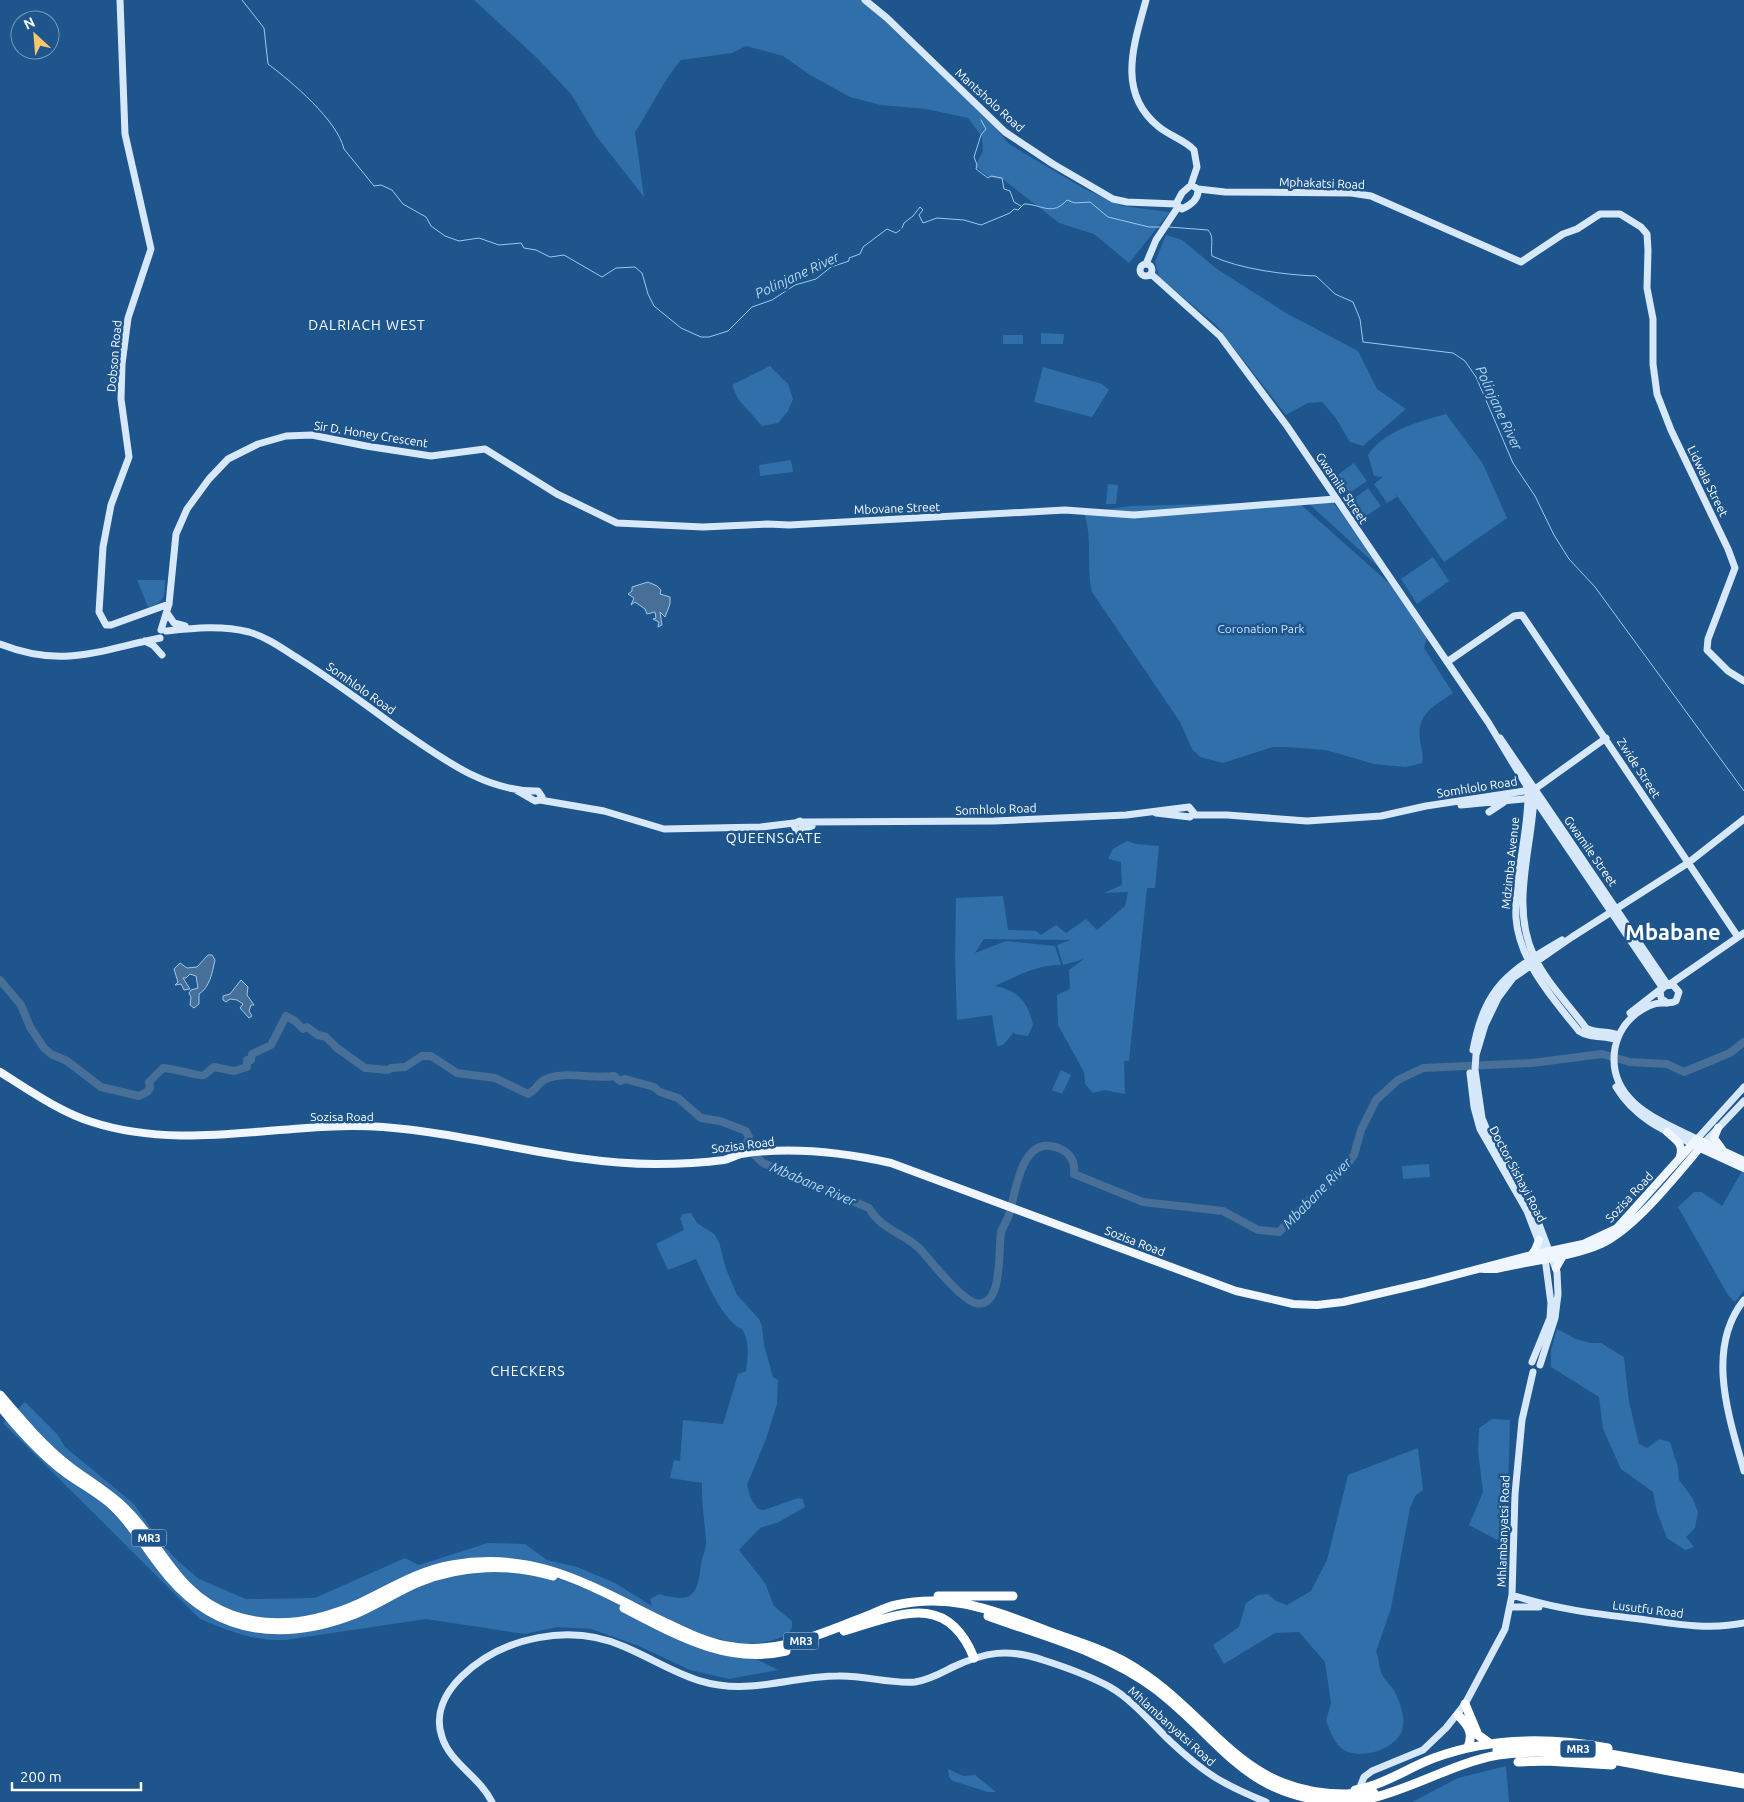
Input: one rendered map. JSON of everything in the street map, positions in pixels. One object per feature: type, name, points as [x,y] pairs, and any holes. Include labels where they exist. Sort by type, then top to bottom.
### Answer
[{"type":"highway","name":"MR3","points":[[0,1395],[44,1446],[119,1503],[131,1515],[178,1577],[206,1601],[227,1613],[257,1621],[293,1622],[325,1620]]},
{"type":"highway","name":"MR3","points":[[0,1406],[42,1453],[110,1504],[126,1519],[168,1577],[184,1593],[202,1607],[238,1625],[257,1629],[278,1630],[356,1613],[419,1582],[441,1574],[479,1568],[531,1570],[570,1582],[687,1641],[715,1650],[746,1655],[775,1653],[817,1642],[884,1614],[910,1608],[933,1606],[982,1614],[1122,1668],[1154,1688],[1237,1760],[1275,1782],[1312,1792],[1336,1794],[1374,1793],[1418,1781]]},
{"type":"highway","name":"MR3","points":[[338,1616],[428,1572],[467,1562],[493,1561],[519,1562],[570,1576],[699,1638],[726,1646],[767,1647],[798,1642],[893,1605],[935,1601],[967,1604],[1009,1617],[1099,1650],[1134,1667],[1162,1686],[1256,1778],[1279,1790],[1328,1801],[1368,1799],[1463,1765],[1498,1756],[1526,1752],[1578,1754],[1744,1778]]},
{"type":"highway","points":[[893,1605],[930,1596],[1013,1596]]},
{"type":"highway","points":[[844,1631],[894,1616],[930,1613],[949,1621],[959,1629],[968,1642],[974,1658]]},
{"type":"highway","points":[[1465,1704],[1478,1735],[1489,1743]]},
{"type":"highway","points":[[1458,1715],[1469,1728],[1471,1739],[1468,1747]]},
{"type":"highway","points":[[1312,1792],[1350,1791],[1385,1782],[1421,1763],[1468,1747],[1489,1743],[1537,1739],[1590,1745],[1663,1766]]},
{"type":"highway","points":[[1521,1764],[1565,1762],[1663,1766]]},
{"type":"highway","name":"MR3","points":[[1663,1766],[1744,1784]]},
{"type":"main road","name":"Dobson Road","points":[[120,0],[125,134],[151,250],[128,318],[122,364],[121,399],[129,457],[111,505],[103,547],[99,612],[106,625],[119,623],[169,604]]},
{"type":"main road","name":"Mantsholo Road","points":[[865,0],[887,18],[1005,132],[1053,164],[1114,199],[1127,202],[1177,203]]},
{"type":"main road","points":[[1146,0],[1131,58],[1132,81],[1139,101],[1148,116],[1160,127],[1194,150],[1197,167],[1195,187],[1198,196],[1193,202],[1182,209],[1177,203]]},
{"type":"main road","points":[[1166,223],[1177,203],[1195,187]]},
{"type":"main road","name":"Mphakatsi Road","points":[[1195,187],[1225,192],[1351,193],[1371,196],[1521,262]]},
{"type":"main road","name":"Mantsholo Road","points":[[1114,199],[1177,203]]},
{"type":"main road","points":[[1162,202],[1166,223]]},
{"type":"main road","name":"Lidwala Street","points":[[1521,262],[1563,234],[1577,229],[1593,216],[1609,213],[1629,218],[1647,234],[1648,288],[1653,319],[1653,364],[1657,394],[1690,472],[1728,549],[1735,568],[1708,639],[1707,650],[1728,671],[1744,681]]},
{"type":"main road","name":"Gwamile Street","points":[[1166,223],[1146,264],[1152,266],[1151,274],[1220,336],[1287,426],[1665,986]]},
{"type":"main road","name":"Sir D. Honey Crescent","points":[[163,633],[169,604],[176,534],[187,509],[209,479],[228,459],[258,444],[286,436],[312,435],[431,456],[479,448]]},
{"type":"main road","name":"Mbovane Street","points":[[479,448],[496,454],[557,494],[617,522],[703,527],[768,524],[788,526],[1065,510],[1134,515],[1335,499]]},
{"type":"main road","points":[[166,615],[174,623],[189,628]]},
{"type":"main road","name":"Zwide Street","points":[[1446,662],[1519,615],[1522,615],[1688,863],[1741,935]]},
{"type":"main road","name":"Somhlolo Road","points":[[131,644],[163,633],[189,628],[229,628],[266,639],[310,666],[471,776],[532,795],[535,801],[541,797],[604,811],[664,829],[794,825],[798,831],[803,825],[994,821],[1184,812],[1188,817],[1193,812],[1307,821],[1381,816],[1422,808],[1508,798],[1533,801]]},
{"type":"main road","name":"Somhlolo Road","points":[[0,644],[33,655],[64,658],[90,655],[145,641],[163,633]]},
{"type":"main road","points":[[145,641],[153,645],[162,656]]},
{"type":"main road","points":[[1532,789],[1580,758],[1606,738]]},
{"type":"main road","name":"Somhlolo Road","points":[[1508,798],[1532,789]]},
{"type":"main road","name":"Mdzimba Avenue","points":[[1532,789],[1533,801],[1516,918],[1532,961],[1579,1030],[1589,1036],[1616,1037]]},
{"type":"main road","points":[[1489,812],[1508,798]]},
{"type":"main road","name":"Gwamile Street","points":[[1533,801],[1614,910]]},
{"type":"main road","name":"Doctor Sishayi Road","points":[[1551,1255],[1482,1133],[1474,1107],[1474,1056],[1485,1025],[1498,998],[1513,978],[1532,961],[1688,863],[1744,820]]},
{"type":"main road","points":[[1741,935],[1665,986],[1628,1015],[1618,1025],[1612,1064],[1615,1085],[1627,1104],[1648,1122],[1667,1132],[1744,1161]]},
{"type":"main road","points":[[1616,1037],[1636,1013],[1646,1007],[1676,1001],[1682,980],[1690,970]]},
{"type":"main road","points":[[1665,986],[1676,986],[1679,992]]},
{"type":"main road","points":[[1665,986],[1661,998],[1667,1003]]},
{"type":"main road","points":[[1612,1064],[1620,1086],[1641,1110],[1698,1143],[1716,1156],[1744,1168]]},
{"type":"main road","name":"Doctor Sishayi Road","points":[[1473,1071],[1479,1108],[1486,1127],[1531,1203],[1543,1241]]},
{"type":"main road","name":"Sozisa Road","points":[[0,1072],[61,1108],[90,1122],[150,1136],[189,1137],[322,1127],[382,1127],[620,1163],[657,1164],[726,1160],[740,1154],[818,1151],[852,1154],[891,1163],[990,1198],[1236,1291],[1293,1304],[1317,1305],[1343,1302],[1476,1270],[1497,1269],[1533,1257],[1600,1245],[1616,1235],[1663,1191],[1691,1158],[1698,1143]]},
{"type":"main road","points":[[1698,1143],[1744,1087]]},
{"type":"main road","points":[[1698,1143],[1718,1128],[1744,1101]]},
{"type":"main road","points":[[1718,1128],[1714,1135],[1715,1141],[1724,1152]]},
{"type":"main road","points":[[1667,1132],[1682,1148],[1678,1160]]},
{"type":"main road","name":"Sozisa Road","points":[[1551,1255],[1598,1239],[1617,1228],[1678,1160],[1698,1143]]},
{"type":"main road","points":[[1691,1158],[1700,1154],[1716,1156]]},
{"type":"main road","points":[[1527,1211],[1527,1206],[1531,1203]]},
{"type":"main road","points":[[1551,1255],[1533,1257],[1535,1250],[1543,1241],[1551,1255],[1556,1268],[1558,1304],[1538,1371],[1533,1372],[1530,1368],[1550,1318],[1551,1255]]},
{"type":"main road","points":[[1551,1255],[1556,1268]]},
{"type":"main road","points":[[1744,1300],[1730,1322],[1722,1354],[1726,1392],[1744,1471]]},
{"type":"main road","points":[[1532,1362],[1540,1365]]},
{"type":"main road","name":"Mhlambanyatsi Road","points":[[1354,1802],[1364,1777],[1380,1767],[1412,1756],[1423,1750],[1435,1741],[1458,1715],[1496,1649],[1505,1629],[1512,1595],[1515,1494],[1522,1420],[1533,1372]]},
{"type":"main road","name":"Lusutfu Road","points":[[1512,1595],[1549,1607]]},
{"type":"main road","name":"Lusutfu Road","points":[[1510,1608],[1549,1607],[1684,1625],[1731,1626],[1744,1623]]},
{"type":"main road","name":"Mhlambanyatsi Road","points":[[492,1802],[479,1781],[445,1744],[441,1735],[439,1714],[447,1694],[464,1674],[491,1656],[522,1642],[567,1634],[594,1638],[623,1646],[698,1682],[725,1687],[751,1686],[806,1677],[840,1676],[912,1682],[926,1680],[974,1658],[999,1652],[1040,1659],[1110,1687],[1214,1778],[1236,1791],[1266,1802]]},
{"type":"green space","points":[[474,0],[865,0],[977,105],[1009,144],[1083,188],[1122,206],[1170,212],[1129,263],[1094,234],[1059,223],[1004,180],[989,177],[975,166],[983,151],[982,137],[968,118],[926,109],[881,105],[850,97],[810,75],[783,56],[746,46],[732,53],[681,60],[668,77],[635,132],[644,197],[597,137],[571,94],[538,59]]},
{"type":"green space","points":[[1166,235],[1182,240],[1217,269],[1286,313],[1358,351],[1377,389],[1406,409],[1363,446],[1350,442],[1335,417],[1322,402],[1308,403],[1286,415],[1216,325],[1159,277],[1155,262]]},
{"type":"green space","points":[[1041,333],[1064,334],[1063,344],[1041,344]]},
{"type":"green space","points":[[1003,335],[1023,335],[1023,344],[1003,344]]},
{"type":"green space","points":[[770,366],[788,384],[793,399],[788,411],[778,423],[762,426],[738,399],[732,385]]},
{"type":"green space","points":[[1043,367],[1102,384],[1109,390],[1092,417],[1034,402]]},
{"type":"green space","points":[[1446,414],[1483,464],[1507,518],[1444,562],[1395,493],[1397,497],[1387,503],[1374,484],[1383,477],[1374,476],[1368,455],[1375,446],[1393,433],[1413,424]]},
{"type":"green space","points":[[791,460],[793,472],[760,476],[759,465]]},
{"type":"green space","points":[[1354,463],[1367,481],[1348,494],[1336,476]]},
{"type":"green space","points":[[1108,484],[1118,485],[1116,504],[1106,504]]},
{"type":"green space","points":[[1368,488],[1381,506],[1363,518],[1351,501]]},
{"type":"green space","name":"Coronation Park","points":[[1298,502],[1399,592],[1428,635],[1424,648],[1453,693],[1433,707],[1421,723],[1422,763],[1406,767],[1374,764],[1326,750],[1286,747],[1273,747],[1223,763],[1200,757],[1192,749],[1180,722],[1092,592],[1089,572],[1087,523],[1084,513],[1131,506]]},
{"type":"green space","points":[[1333,502],[1384,572],[1308,503]]},
{"type":"green space","points":[[1433,557],[1449,581],[1417,604],[1401,579]]},
{"type":"green space","points":[[137,580],[165,580],[165,590],[161,601],[148,607]]},
{"type":"green space","points":[[1127,841],[1136,844],[1159,846],[1155,888],[1147,888],[1129,1061],[1124,1061],[1125,1094],[1104,1090],[1093,1093],[1085,1084],[1084,1072],[1058,1025],[1057,995],[1070,989],[1069,970],[1084,959],[1063,965],[1057,945],[1071,940],[984,939],[975,953],[1006,941],[1055,946],[1061,965],[1035,969],[995,986],[1010,990],[1025,1003],[1033,1025],[1028,1036],[1015,1034],[1014,1032],[1003,1045],[997,1046],[992,1015],[957,1020],[956,898],[1003,896],[1008,930],[1036,931],[1041,935],[1056,925],[1066,933],[1086,919],[1097,930],[1125,906],[1128,892],[1104,893],[1122,885],[1121,862],[1108,859],[1113,849]]},
{"type":"green space","points":[[1061,1070],[1071,1075],[1062,1094],[1052,1090]]},
{"type":"green space","points":[[1429,1164],[1430,1177],[1403,1179],[1402,1166]]},
{"type":"green space","points":[[1742,1171],[1744,1172],[1744,1290],[1735,1302],[1728,1295],[1678,1207],[1694,1192],[1702,1192],[1722,1206]]},
{"type":"green space","points":[[691,1213],[697,1223],[714,1234],[719,1242],[726,1269],[737,1295],[759,1319],[762,1326],[764,1345],[773,1377],[778,1380],[777,1404],[766,1439],[747,1485],[751,1499],[758,1509],[764,1510],[798,1498],[803,1499],[805,1507],[779,1522],[760,1528],[739,1550],[765,1583],[774,1606],[792,1621],[789,1633],[780,1638],[762,1643],[733,1642],[715,1638],[778,1670],[729,1679],[690,1670],[639,1646],[591,1629],[558,1627],[524,1634],[426,1619],[285,1640],[262,1639],[241,1634],[200,1619],[3,1423],[25,1402],[58,1435],[65,1447],[134,1504],[162,1544],[179,1562],[199,1579],[246,1599],[315,1598],[405,1558],[419,1565],[488,1543],[525,1544],[547,1560],[577,1567],[615,1583],[652,1606],[650,1599],[659,1594],[679,1598],[686,1597],[695,1591],[706,1542],[702,1483],[670,1478],[674,1460],[680,1461],[683,1420],[723,1424],[738,1374],[746,1371],[748,1355],[745,1334],[721,1308],[696,1259],[668,1270],[656,1244],[684,1230],[680,1218],[683,1214]]},
{"type":"green space","points":[[1557,1329],[1576,1339],[1591,1343],[1601,1343],[1624,1357],[1629,1402],[1639,1444],[1647,1448],[1659,1439],[1670,1442],[1678,1467],[1679,1480],[1692,1497],[1698,1512],[1695,1528],[1686,1537],[1694,1547],[1685,1550],[1667,1538],[1657,1512],[1653,1492],[1621,1469],[1603,1429],[1599,1397],[1551,1367],[1551,1350]]},
{"type":"green space","points":[[1492,1419],[1510,1420],[1507,1532],[1497,1540],[1469,1525],[1483,1492],[1478,1451],[1479,1428]]},
{"type":"green space","points":[[1418,1448],[1423,1490],[1415,1496],[1410,1508],[1391,1608],[1376,1652],[1383,1676],[1393,1689],[1399,1702],[1403,1726],[1401,1734],[1388,1746],[1370,1753],[1351,1753],[1338,1745],[1326,1721],[1331,1703],[1325,1662],[1299,1632],[1275,1633],[1224,1664],[1213,1645],[1239,1627],[1246,1603],[1258,1595],[1268,1594],[1276,1601],[1287,1605],[1311,1591],[1327,1560],[1348,1475]]},
{"type":"green space","points":[[1506,1766],[1509,1802],[1412,1802],[1458,1778]]},
{"type":"green space","points":[[948,1769],[963,1776],[975,1775],[996,1792],[988,1792],[953,1781],[949,1777]]},
{"type":"shaded area","points":[[648,582],[661,590],[660,594],[670,597],[670,604],[665,617],[660,612],[662,625],[658,627],[659,622],[653,619],[656,618],[655,612],[647,614],[645,609],[635,602],[631,605],[634,598],[628,594],[632,591],[632,587]]},
{"type":"shaded area","points":[[208,955],[212,955],[215,960],[212,975],[206,988],[199,994],[199,1004],[194,1008],[190,1005],[191,997],[189,993],[191,990],[198,988],[196,976],[190,974],[183,978],[190,989],[184,990],[181,984],[175,985],[178,982],[174,969],[180,963],[187,968],[197,967]]},
{"type":"shaded area","points":[[241,980],[248,987],[247,995],[254,1005],[251,1005],[249,1011],[252,1016],[249,1018],[240,1008],[243,1004],[237,1000],[230,999],[226,1002],[223,1000],[223,996],[230,994]]},
{"type":"waterway","name":"Polinjane River","points":[[242,0],[264,28],[268,64],[301,91],[323,114],[333,126],[344,149],[374,186],[381,185],[392,190],[403,204],[426,217],[431,226],[445,236],[459,241],[479,238],[499,245],[521,243],[524,248],[536,250],[550,257],[564,255],[602,277],[616,268],[635,267],[642,273],[648,294],[654,306],[681,328],[701,337],[709,337],[728,331],[752,307],[772,300],[795,285],[816,279],[831,267],[849,261],[849,258],[860,254],[863,247],[887,229],[896,233],[900,230]]},
{"type":"waterway","points":[[981,120],[986,129],[981,135],[974,157],[977,165],[976,169],[988,178],[991,176],[1002,178],[1004,189],[1010,191],[1014,202],[1021,206]]},
{"type":"waterway","name":"Polinjane River","points":[[902,228],[904,223],[920,207],[923,210],[919,215],[923,223],[937,218],[964,220],[981,225],[1010,213],[1014,209],[1018,210],[1024,204],[1051,209],[1062,205],[1067,200],[1075,203],[1090,202],[1108,217],[1149,227],[1160,227]]},
{"type":"waterway","name":"Polinjane River","points":[[1169,227],[1208,230],[1212,239],[1212,256],[1223,261],[1263,270],[1316,276],[1335,294],[1353,302],[1360,319],[1363,342],[1453,353],[1465,361],[1476,377],[1513,463],[1535,496],[1554,535],[1569,559],[1595,587],[1744,791]]},
{"type":"waterway","name":"Mbabane River","points":[[0,980],[21,1005],[30,1027],[44,1048],[51,1054],[67,1061],[101,1087],[139,1096],[147,1092],[150,1088],[149,1082],[163,1068],[204,1075],[214,1067],[234,1071],[247,1067],[247,1060],[251,1060],[252,1054],[271,1045],[286,1016],[303,1029],[307,1027],[318,1035],[326,1037],[337,1048],[365,1068],[388,1070],[405,1067],[422,1056],[431,1056],[457,1073],[495,1078],[528,1094],[543,1080],[562,1075],[614,1076],[620,1081],[625,1079],[654,1087],[660,1092],[678,1098],[701,1118],[720,1121],[746,1131],[749,1137],[745,1146],[763,1163],[869,1208],[880,1222],[915,1244],[954,1287],[975,1303],[984,1303],[991,1297],[995,1288],[998,1276],[1000,1240],[1009,1215],[1020,1172],[1032,1152],[1040,1147],[1050,1146],[1061,1149],[1072,1159],[1074,1174],[1143,1202],[1223,1211],[1258,1230],[1279,1232],[1309,1200],[1325,1189],[1338,1176],[1354,1155],[1361,1130],[1376,1100],[1398,1080],[1423,1068],[1532,1063],[1602,1054],[1630,1062],[1667,1064],[1684,1072],[1730,1053],[1744,1042]]},
{"type":"district","name":"DALRIACH WEST","points":[[367,325]]},
{"type":"district","name":"QUEENSGATE","points":[[774,838]]},
{"type":"district","name":"Mbabane","points":[[1673,931]]},
{"type":"district","name":"CHECKERS","points":[[528,1371]]}]
